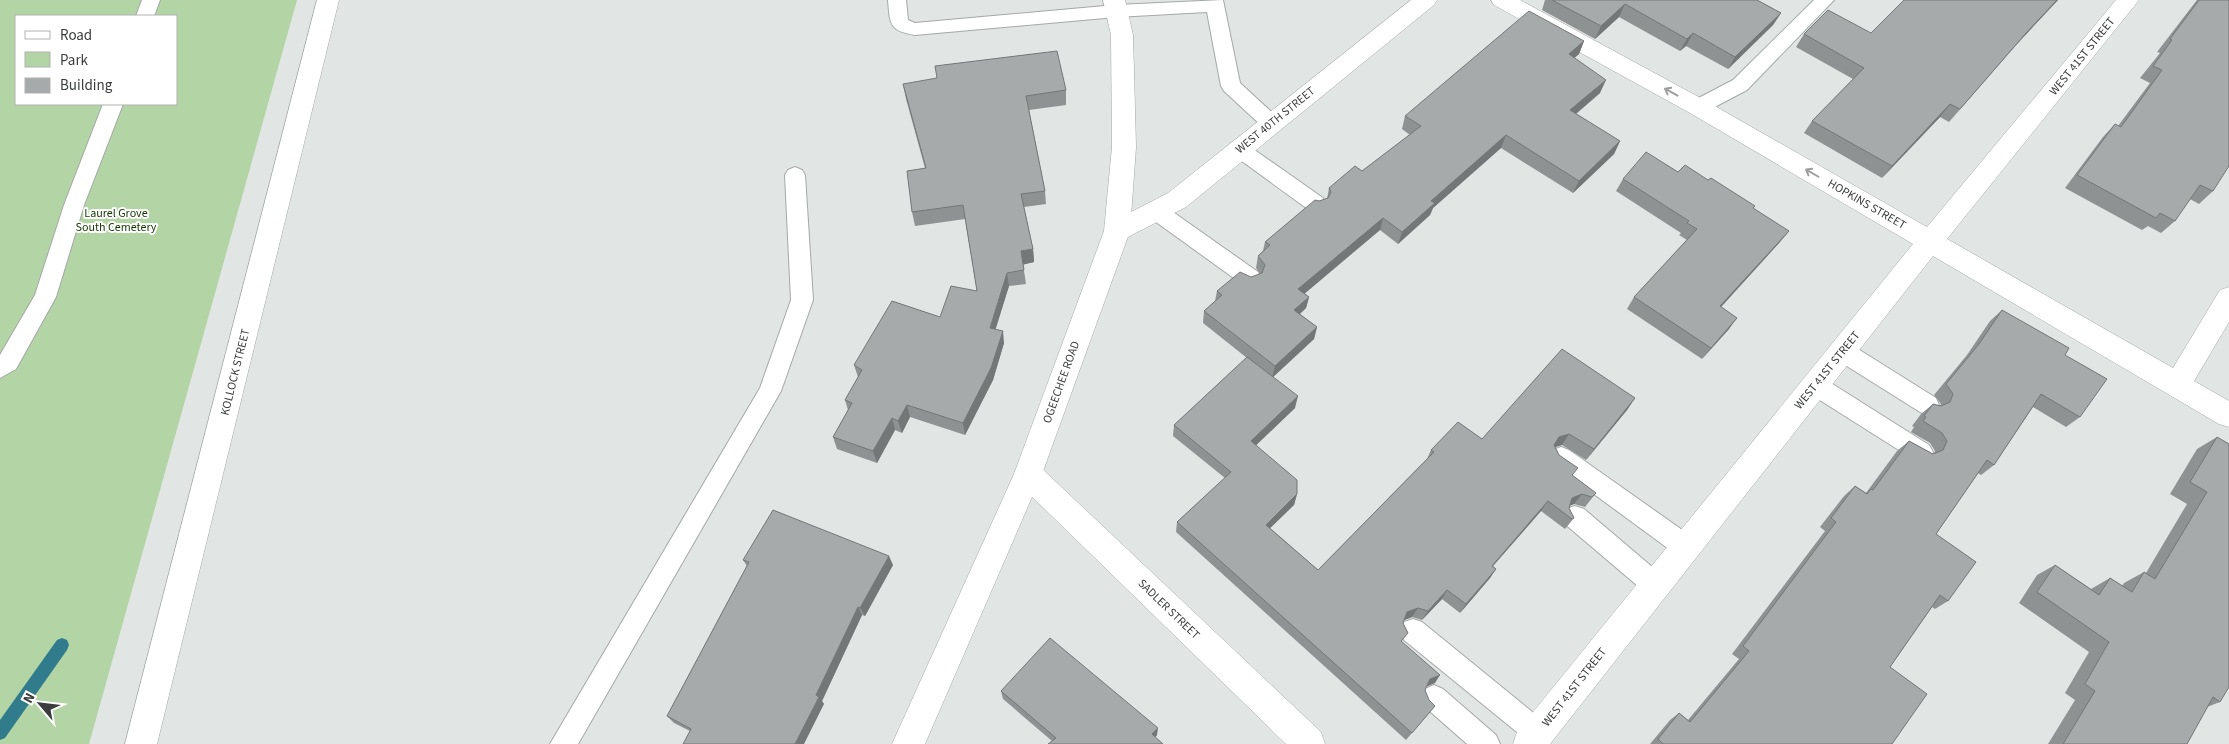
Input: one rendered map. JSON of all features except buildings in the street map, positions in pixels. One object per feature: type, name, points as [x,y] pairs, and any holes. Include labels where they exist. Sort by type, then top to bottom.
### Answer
[{"type":"street","name":"KOLLOCK STREET","points":[[142,744],[328,0]]},
{"type":"street","name":"WEST 40TH STREET","points":[[1117,231],[1177,200],[1426,0]]},
{"type":"street","name":"HOPKINS STREET","points":[[1502,0],[1698,107],[2229,414]]},
{"type":"street","name":"WEST 41ST STREET","points":[[1533,738],[1930,241],[2128,0]]},
{"type":"street","name":"OGEECHEE ROAD","points":[[908,744],[1028,474],[1117,231],[1124,147],[1122,35],[1115,5]]},
{"type":"street","points":[[2178,384],[2229,298]]},
{"type":"street","name":"SADLER STREET","points":[[1028,474],[1309,744]]},
{"type":"lane","points":[[145,15],[151,0]]},
{"type":"lane","points":[[897,0],[899,22],[904,27],[920,28],[1115,5],[1214,3],[1231,86],[1271,123]]},
{"type":"lane","points":[[1698,107],[1740,85],[1825,0]]},
{"type":"lane","points":[[0,368],[8,362],[45,297],[74,205],[113,105]]},
{"type":"lane","points":[[1239,149],[1316,204]]},
{"type":"lane","points":[[563,744],[770,391],[802,300],[795,175]]},
{"type":"lane","points":[[1156,211],[1250,278]]},
{"type":"lane","points":[[1842,352],[1928,405]]},
{"type":"lane","points":[[1815,385],[1921,452]]},
{"type":"lane","points":[[1561,458],[1686,547]]},
{"type":"lane","points":[[1575,518],[1655,585]]},
{"type":"lane","points":[[1413,631],[1533,738]]},
{"type":"lane","points":[[1434,698],[1486,744]]},
{"type":"green space","name":"Laurel Grove South Cemetery","points":[[0,0],[297,0],[89,744],[0,744]]},
{"type":"waterway","points":[[0,733],[62,645]]}]
